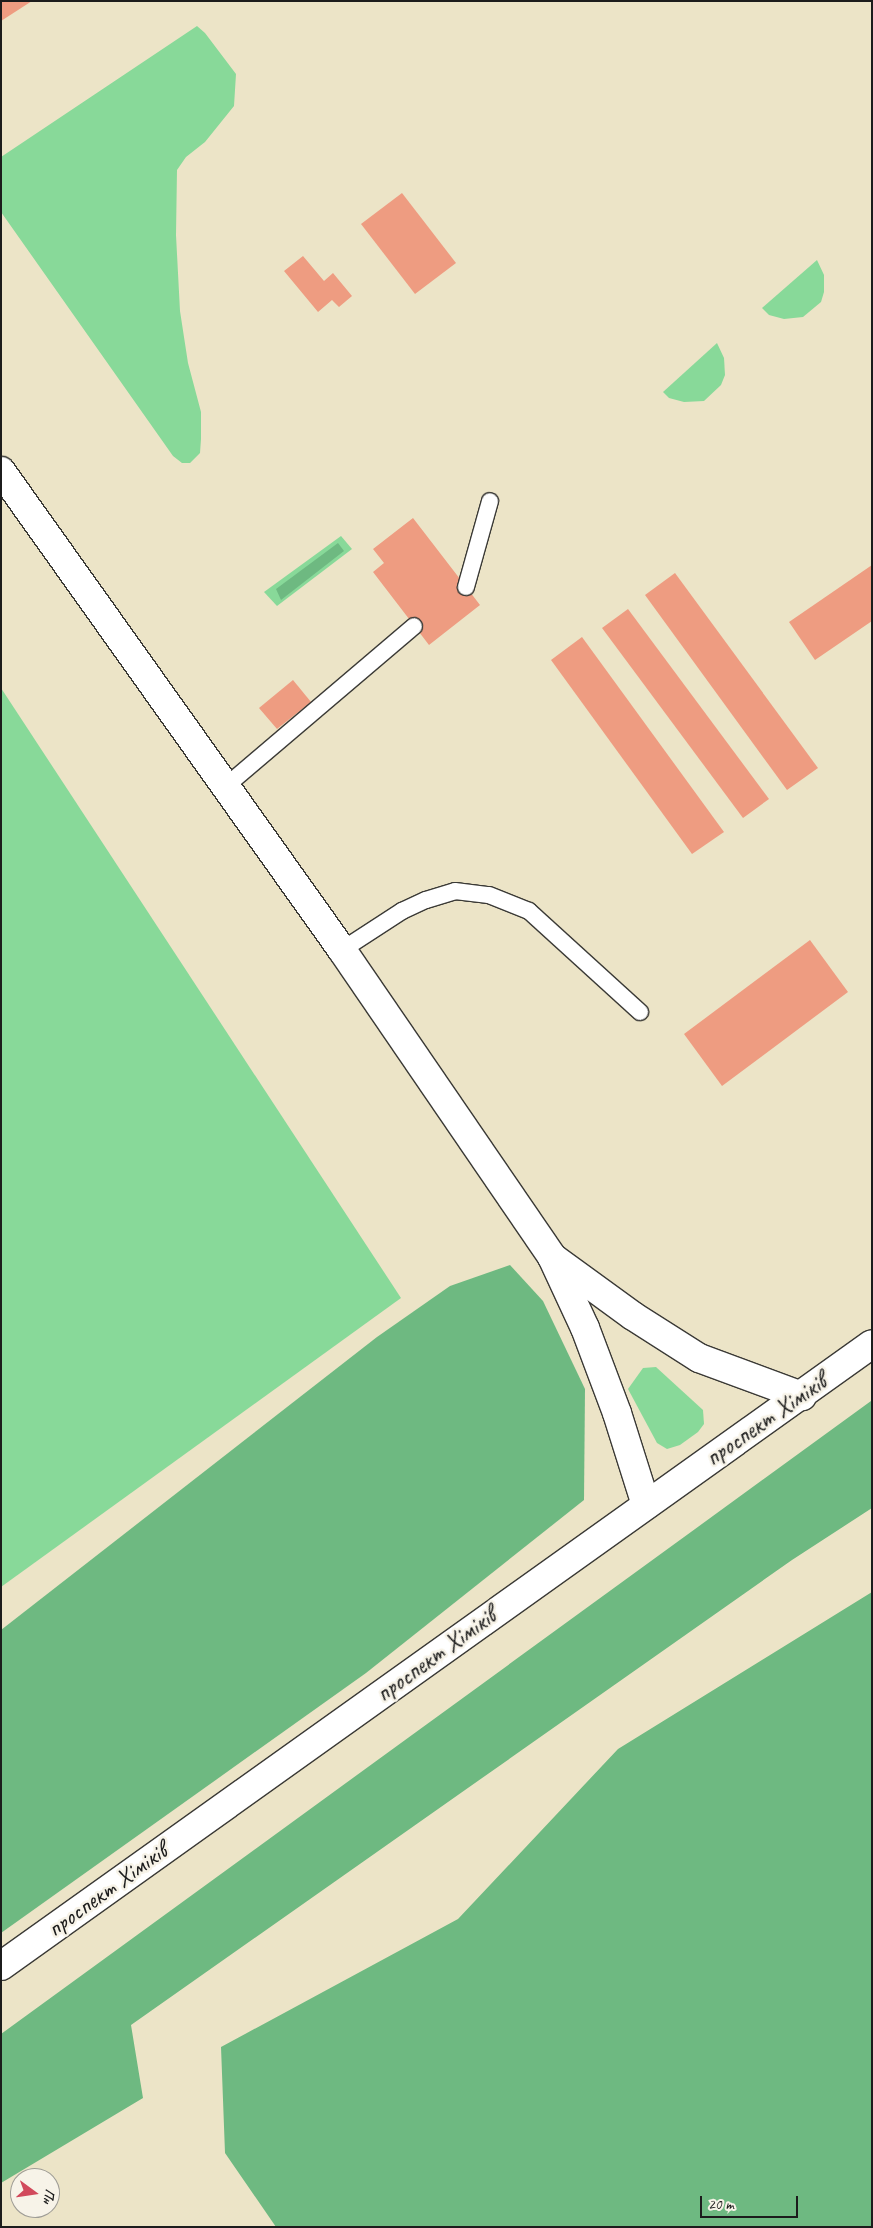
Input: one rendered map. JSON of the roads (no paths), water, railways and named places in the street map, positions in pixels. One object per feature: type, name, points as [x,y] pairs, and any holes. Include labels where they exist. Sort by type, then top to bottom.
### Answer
[{"type":"street","points":[[1,471],[342,950],[552,1257],[588,1337],[617,1413],[646,1504]]},
{"type":"street","points":[[552,1257],[633,1316],[699,1358],[802,1396]]},
{"type":"street","name":"проспект Хіміків","points":[[1,1966],[646,1504],[802,1396],[872,1344]]},
{"type":"lane","points":[[466,587],[490,501]]},
{"type":"lane","points":[[225,787],[414,626]]},
{"type":"lane","points":[[342,950],[402,911],[426,900],[455,891],[488,895],[529,912],[640,1012]]}]
